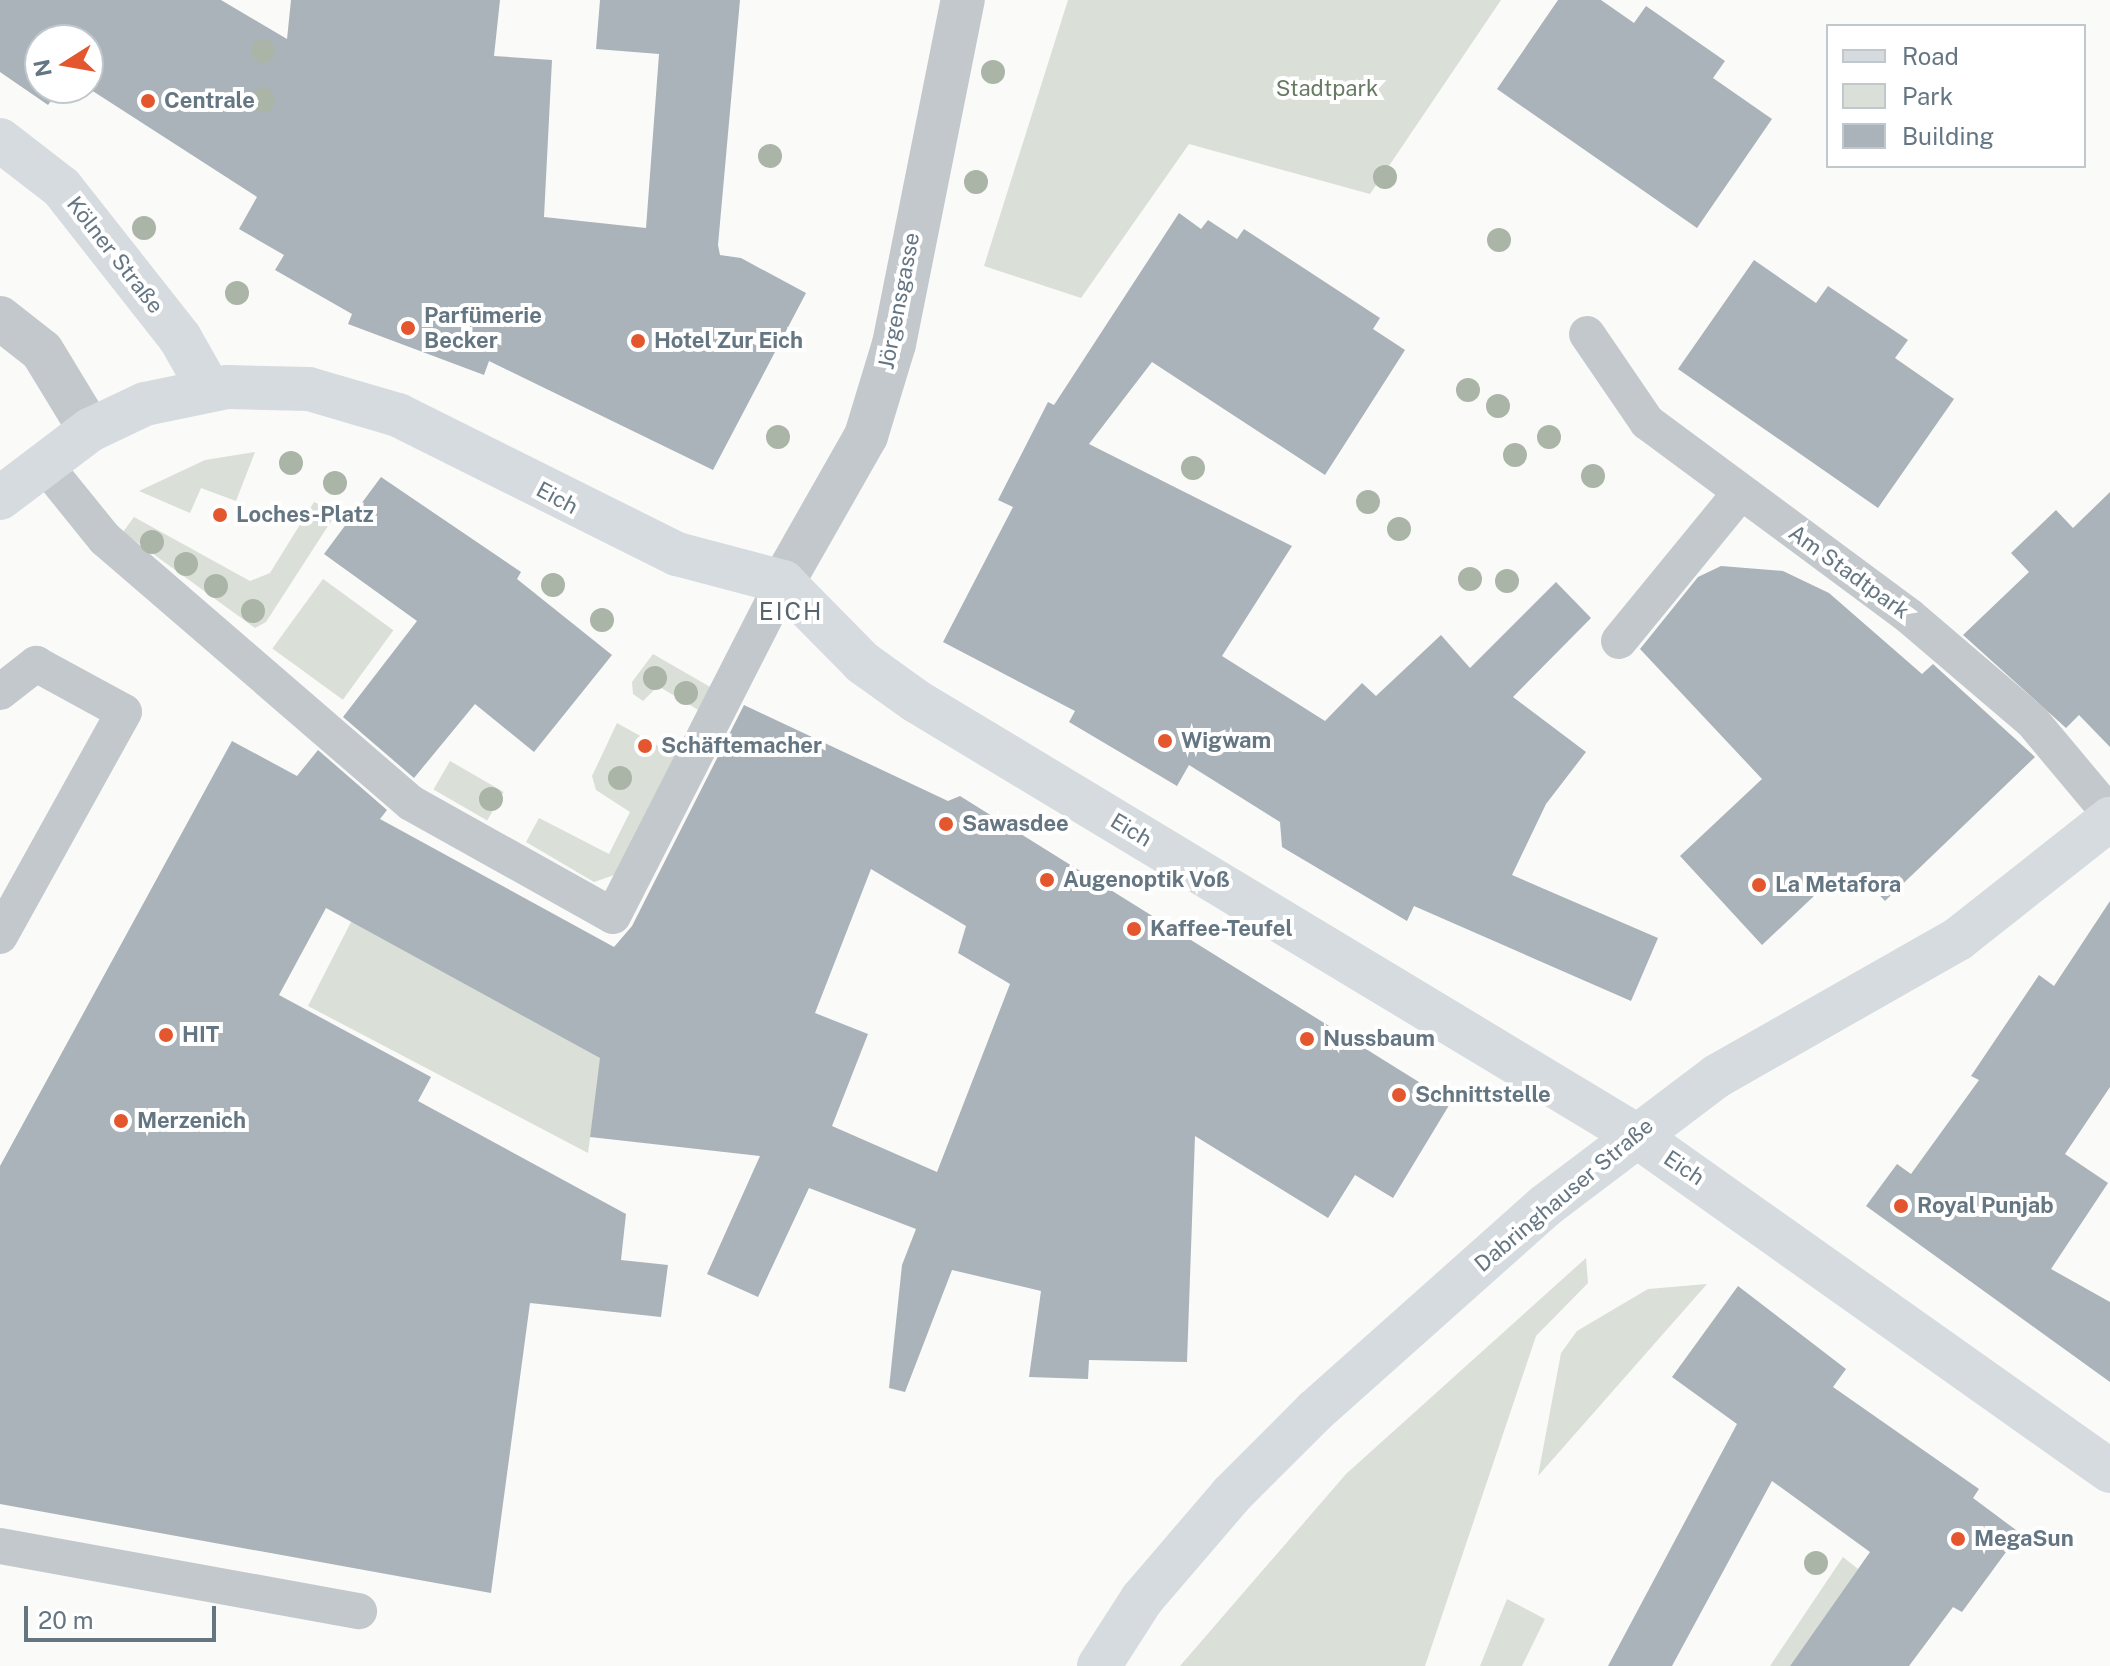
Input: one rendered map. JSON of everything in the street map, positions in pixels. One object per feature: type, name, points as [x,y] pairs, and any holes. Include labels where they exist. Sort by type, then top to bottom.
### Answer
[{"type":"street","name":"Jörgensgasse","points":[[783,582],[866,436],[894,344],[963,0]]},
{"type":"street","name":"Kölner Straße","points":[[0,140],[62,188],[180,338],[209,389]]},
{"type":"street","points":[[0,318],[42,351],[90,430]]},
{"type":"street","name":"Eich","points":[[0,498],[90,430],[145,404],[209,389],[309,389],[379,407],[624,531],[783,582],[863,663],[916,701],[1634,1134],[2110,1471]]},
{"type":"street","name":"Dabringhauser Straße","points":[[1099,1666],[1142,1599],[1315,1411],[1634,1134],[1747,1057],[1958,939],[2110,817]]},
{"type":"lane","name":"Am Stadtpark","points":[[1587,334],[1647,422],[1909,616],[2033,722],[2110,817]]},
{"type":"lane","points":[[45,465],[105,539],[411,803],[613,916],[783,582]]},
{"type":"lane","points":[[1619,641],[1740,493]]},
{"type":"lane","points":[[0,692],[36,664],[124,712],[0,936]]},
{"type":"lane","points":[[0,1546],[359,1611]]},
{"type":"green space","name":"Stadtpark","points":[[1068,0],[1501,0],[1370,194],[1189,144],[1081,298],[984,266]]},
{"type":"green space","points":[[255,452],[236,501],[201,488],[190,513],[139,491],[205,460]]},
{"type":"green space","points":[[314,502],[337,512],[266,622],[255,628],[123,532],[134,517],[250,581],[270,573]]},
{"type":"green space","points":[[323,579],[393,630],[343,700],[272,649]]},
{"type":"green space","points":[[653,654],[712,688],[705,714],[658,686],[643,701],[633,694],[632,682]]},
{"type":"green space","points":[[617,723],[680,758],[620,873],[594,882],[526,842],[539,818],[609,854],[630,812],[596,790],[592,776]]},
{"type":"green space","points":[[450,761],[504,792],[487,821],[434,790]]},
{"type":"green space","points":[[351,922],[615,948],[588,1153],[308,1006]]},
{"type":"green space","points":[[1586,1258],[1588,1283],[1536,1336],[1425,1666],[1180,1666],[1346,1474]]},
{"type":"green space","points":[[1707,1284],[1538,1476],[1561,1353],[1577,1331],[1648,1289]]},
{"type":"green space","points":[[1843,1557],[1858,1569],[1790,1666],[1770,1666]]},
{"type":"green space","points":[[1507,1599],[1545,1619],[1522,1666],[1480,1666]]},
{"type":"building","points":[[0,0],[221,0],[287,39],[291,0],[500,0],[494,56],[552,60],[544,217],[646,228],[659,54],[596,49],[600,0],[740,0],[718,245],[720,255],[741,258],[806,293],[713,470],[489,361],[484,375],[348,324],[352,314],[275,270],[284,255],[239,229],[257,197],[104,98],[104,24],[24,24],[24,88],[0,72]]},
{"type":"building","points":[[1558,0],[1601,0],[1634,23],[1646,6],[1725,61],[1713,78],[1772,119],[1697,228],[1497,89]]},
{"type":"building","points":[[1179,213],[1201,229],[1208,220],[1237,239],[1244,229],[1380,318],[1373,329],[1405,350],[1325,475],[1152,362],[1089,444],[1292,546],[1222,656],[1325,721],[1362,683],[1376,696],[1441,635],[1470,668],[1556,582],[1591,618],[1513,697],[1586,752],[1546,804],[1512,875],[1658,938],[1631,1001],[1414,906],[1407,921],[1282,847],[1280,822],[1189,765],[1177,786],[1069,722],[1075,711],[943,642],[1013,507],[998,500],[1048,402],[1054,405]]},
{"type":"building","points":[[1754,260],[1816,303],[1828,286],[1908,340],[1895,358],[1954,399],[1878,508],[1678,369]]},
{"type":"building","points":[[381,477],[521,572],[517,579],[612,655],[534,752],[475,704],[414,778],[343,717],[417,621],[324,554]]},
{"type":"building","points":[[2110,492],[2110,747],[2079,715],[2066,728],[1963,635],[2029,572],[2011,553],[2056,510],[2073,528]]},
{"type":"building","points":[[1721,566],[1783,571],[1829,593],[1922,674],[1933,664],[2035,757],[1885,901],[1863,878],[1847,895],[1832,879],[1762,945],[1680,856],[1762,779],[1640,649],[1698,577]]},
{"type":"building","points":[[744,705],[948,801],[960,796],[1451,1102],[1393,1198],[1355,1175],[1328,1218],[1195,1136],[1187,1362],[1089,1360],[1088,1379],[1029,1377],[1041,1291],[952,1270],[905,1392],[889,1388],[902,1265],[916,1229],[809,1188],[758,1297],[707,1274],[760,1156],[590,1137],[600,1058],[326,908],[279,995],[431,1077],[418,1101],[626,1214],[621,1260],[668,1265],[661,1317],[530,1303],[491,1593],[0,1504],[0,1166],[232,741],[297,776],[318,750],[387,810],[380,819],[614,947],[632,926]],"holes":[[[871,869],[966,926],[958,953],[1010,984],[937,1172],[832,1126],[868,1034],[815,1013]]]},
{"type":"building","points":[[2110,901],[2110,1087],[2065,1154],[2108,1183],[2051,1269],[2110,1302],[2110,1382],[1866,1206],[1897,1164],[1911,1174],[1979,1080],[1971,1076],[2039,975],[2054,986]]},
{"type":"building","points":[[1738,1286],[1846,1369],[1833,1387],[1979,1489],[1973,1498],[2020,1533],[1962,1612],[1953,1607],[1909,1666],[1790,1666],[1870,1552],[1772,1481],[1672,1666],[1608,1666],[1737,1424],[1672,1377]]},
{"type":"place","name":"Centrale","points":[[148,101]]},
{"type":"place","name":"Parfümerie Becker","points":[[408,328]]},
{"type":"place","name":"Hotel Zur Eich","points":[[638,341]]},
{"type":"place","name":"Loches-Platz","points":[[220,515]]},
{"type":"place","name":"Wigwam","points":[[1165,741]]},
{"type":"place","name":"Schäftemacher","points":[[645,746]]},
{"type":"place","name":"Sawasdee","points":[[946,824]]},
{"type":"place","name":"Augenoptik Voß","points":[[1047,880]]},
{"type":"place","name":"La Metafora","points":[[1759,885]]},
{"type":"place","name":"Kaffee-Teufel","points":[[1134,929]]},
{"type":"place","name":"HIT","points":[[166,1035]]},
{"type":"place","name":"Nussbaum","points":[[1307,1039]]},
{"type":"place","name":"Schnittstelle","points":[[1399,1095]]},
{"type":"place","name":"Merzenich","points":[[121,1121]]},
{"type":"place","name":"Royal Punjab","points":[[1901,1206]]},
{"type":"place","name":"MegaSun","points":[[1958,1539]]},
{"type":"district","name":"EICH","points":[[791,612]]}]
